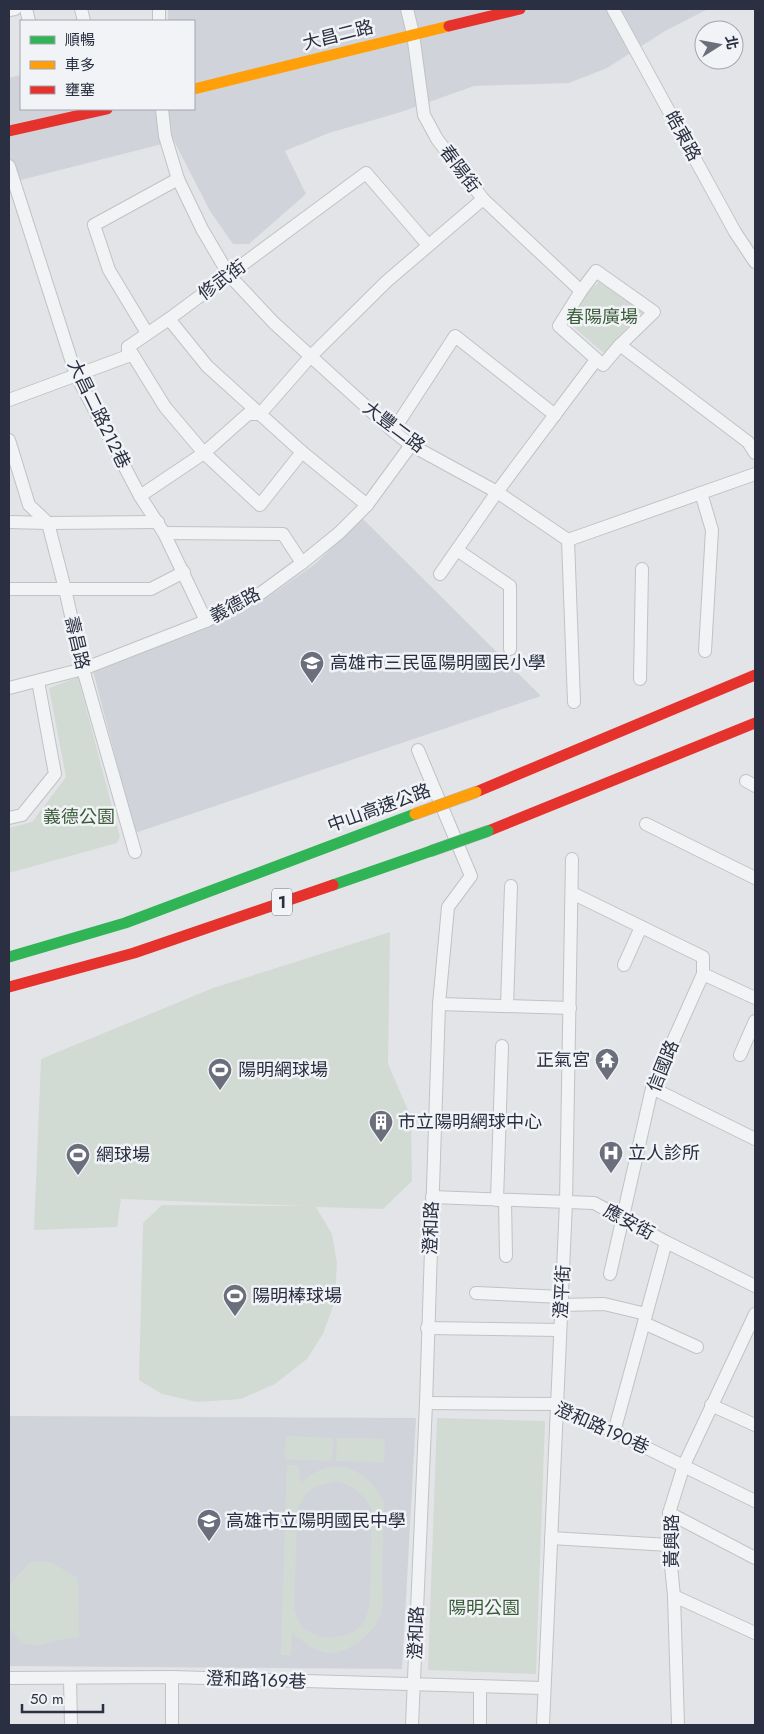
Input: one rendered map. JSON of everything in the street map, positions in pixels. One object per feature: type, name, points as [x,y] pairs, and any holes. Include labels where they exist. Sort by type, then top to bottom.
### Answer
[{"type":"main road","name":"大昌二路","points":[[195,89],[520,9]]},
{"type":"main road","points":[[9,131],[51,115],[98,110]]},
{"type":"main road","name":"中山高速公路","points":[[9,957],[125,923],[476,792],[755,675]]},
{"type":"main road","name":"1","points":[[9,987],[134,953],[488,831],[755,723]]},
{"type":"main road","points":[[28,939],[125,923]]},
{"type":"main road","points":[[36,992],[134,953]]},
{"type":"street","points":[[9,10],[15,9]]},
{"type":"street","name":"春陽街","points":[[408,9],[424,115],[437,139],[483,199],[580,291]]},
{"type":"street","name":"皓東路","points":[[612,9],[735,232],[755,262]]},
{"type":"street","name":"大豐二路","points":[[162,110],[166,136],[178,179],[202,229],[229,275],[274,323],[393,431],[411,444],[497,492],[568,540]]},
{"type":"street","name":"大昌二路212巷","points":[[9,166],[76,375],[140,496],[161,527],[206,621]]},
{"type":"street","name":"修武街","points":[[76,375],[128,356],[128,347],[169,319],[366,173],[428,245]]},
{"type":"street","points":[[147,333],[109,270],[94,225],[178,179]]},
{"type":"street","points":[[140,496],[204,453],[248,414],[260,414],[310,357],[387,281],[483,199]]},
{"type":"street","points":[[596,270],[654,312],[620,345],[603,366],[559,326],[580,291],[596,270]]},
{"type":"street","points":[[169,319],[207,366],[302,452],[367,505]]},
{"type":"street","points":[[393,431],[455,336],[554,415]]},
{"type":"street","points":[[620,345],[748,442],[755,453]]},
{"type":"street","points":[[128,347],[165,407],[204,453],[260,505],[302,452]]},
{"type":"street","points":[[440,574],[497,492],[596,360]]},
{"type":"street","points":[[9,400],[76,375]]},
{"type":"street","points":[[9,440],[29,505],[48,523]]},
{"type":"street","name":"義德路","points":[[9,688],[83,669],[206,621],[261,593],[339,533],[367,505],[411,444]]},
{"type":"street","points":[[574,702],[568,540],[755,474]]},
{"type":"street","points":[[701,493],[712,530],[705,651]]},
{"type":"street","points":[[9,522],[161,527],[283,534],[302,563]]},
{"type":"street","name":"壽昌路","points":[[48,523],[66,589],[83,669],[135,852]]},
{"type":"street","points":[[457,550],[510,586],[510,649]]},
{"type":"street","points":[[640,679],[642,569]]},
{"type":"street","points":[[9,589],[151,589],[184,572]]},
{"type":"street","points":[[9,818],[22,815],[55,774],[38,681]]},
{"type":"street","name":"澄和路","points":[[412,1725],[426,1403],[439,1004],[448,907],[471,876],[418,750]]},
{"type":"street","points":[[646,824],[755,878]]},
{"type":"street","name":"澄平街","points":[[543,1725],[543,1688],[566,1202],[572,859]]},
{"type":"street","points":[[507,1006],[511,886]]},
{"type":"street","points":[[572,893],[703,958],[703,974],[755,998]]},
{"type":"street","points":[[624,965],[641,927]]},
{"type":"street","name":"信國路","points":[[610,1274],[624,1219],[652,1088],[703,974]]},
{"type":"street","points":[[439,1004],[570,1008]]},
{"type":"street","points":[[740,1055],[755,1021]]},
{"type":"street","points":[[502,1046],[501,1200],[506,1256]]},
{"type":"street","points":[[652,1088],[755,1139]]},
{"type":"street","name":"應安街","points":[[432,1197],[594,1203],[666,1242],[755,1286]]},
{"type":"street","points":[[614,1432],[666,1242]]},
{"type":"street","points":[[476,1293],[604,1304],[645,1318],[697,1348]]},
{"type":"street","name":"黃興路","points":[[678,1725],[669,1513],[684,1465],[755,1314]]},
{"type":"street","points":[[427,1328],[560,1330]]},
{"type":"street","name":"澄和路190巷","points":[[426,1403],[557,1404],[755,1501]]},
{"type":"street","points":[[711,1405],[755,1425]]},
{"type":"street","points":[[669,1513],[755,1558]]},
{"type":"street","points":[[550,1538],[669,1545]]},
{"type":"street","points":[[674,1596],[755,1633]]},
{"type":"street","name":"澄和路169巷","points":[[9,1678],[172,1678],[543,1688]]},
{"type":"street","points":[[70,1678],[71,1725]]},
{"type":"street","points":[[172,1678],[172,1725]]},
{"type":"street","points":[[480,1686],[480,1725]]},
{"type":"shaded area","points":[[168,9],[708,9],[665,31],[607,68],[569,83],[474,86],[401,112],[329,133],[285,151],[306,194],[249,244],[233,244],[210,211],[174,141],[9,183],[9,78],[20,75],[20,110],[195,110],[195,20],[168,20]]},
{"type":"shaded area","name":"高雄市三民區陽明國民小學","points":[[362,518],[541,696],[135,833],[93,671],[220,622],[265,599],[315,564]]},
{"type":"shaded area","name":"高雄市立陽明國民中學","points":[[9,1416],[416,1418],[402,1669],[9,1666]]},
{"type":"green space","name":"春陽廣場","points":[[599,282],[643,312],[616,339],[605,354],[570,324],[585,295]]},
{"type":"green space","name":"義德公園","points":[[78,677],[120,837],[117,843],[9,873],[9,828],[32,822],[66,777],[49,688]]},
{"type":"green space","name":"陽明網球場","points":[[390,932],[388,1064],[411,1117],[412,1181],[383,1209],[316,1207],[332,1234],[337,1263],[335,1301],[323,1334],[307,1359],[275,1384],[241,1399],[197,1402],[162,1394],[139,1380],[143,1223],[162,1205],[305,1206],[121,1199],[117,1227],[34,1230],[41,1059],[213,988]]},
{"type":"green space","name":"陽明公園","points":[[437,1418],[545,1421],[536,1674],[428,1670]]},
{"type":"green space","points":[[286,1436],[333,1438],[332,1461],[285,1459]]},
{"type":"green space","points":[[337,1438],[385,1439],[384,1462],[336,1461]]},
{"type":"green space","points":[[287,1465],[298,1465],[300,1483],[314,1473],[326,1468],[347,1468],[365,1477],[384,1502],[382,1610],[375,1626],[369,1633],[345,1650],[328,1653],[317,1650],[292,1632],[291,1655],[281,1655]],"holes":[[[336,1481],[358,1491],[366,1499],[372,1510],[370,1603],[365,1620],[356,1630],[342,1636],[326,1637],[310,1633],[304,1628],[294,1608],[297,1509],[306,1494],[314,1487]]]},
{"type":"green space","points":[[30,1562],[50,1562],[78,1578],[79,1636],[39,1645],[21,1643],[10,1628],[9,1586]]},
{"type":"traffic: fast","points":[[9,957],[125,923],[415,814]]},
{"type":"traffic: fast","points":[[431,851],[488,831]]},
{"type":"traffic: fast","points":[[333,885],[431,851]]},
{"type":"traffic: slow","points":[[195,89],[449,26]]},
{"type":"traffic: slow","points":[[415,814],[476,792]]},
{"type":"traffic: jam","points":[[449,26],[520,9]]},
{"type":"traffic: jam","points":[[9,131],[103,110]]},
{"type":"traffic: jam","points":[[476,792],[755,675]]},
{"type":"traffic: jam","points":[[488,831],[755,723]]},
{"type":"traffic: jam","points":[[9,987],[134,953],[333,885]]},
{"type":"place","name":"高雄市三民區陽明國民小學","points":[[312,684]]},
{"type":"place","name":"正氣宮","points":[[607,1081]]},
{"type":"place","name":"陽明網球場","points":[[220,1091]]},
{"type":"place","name":"市立陽明網球中心","points":[[381,1143]]},
{"type":"place","name":"立人診所","points":[[611,1174]]},
{"type":"place","name":"網球場","points":[[78,1176]]},
{"type":"place","name":"陽明棒球場","points":[[235,1317]]},
{"type":"place","name":"高雄市立陽明國民中學","points":[[209,1542]]}]
